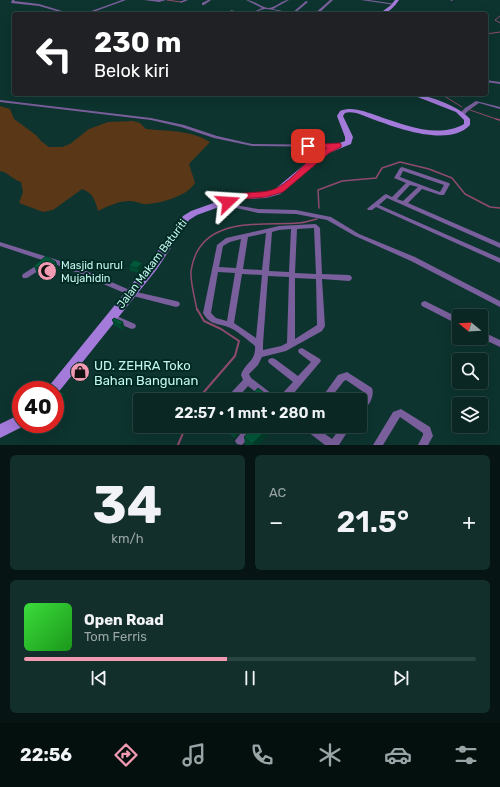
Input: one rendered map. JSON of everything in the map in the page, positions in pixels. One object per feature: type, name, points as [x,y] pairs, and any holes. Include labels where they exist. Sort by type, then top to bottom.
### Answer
[{"type":"street","points":[[14,0],[12,2],[39,5],[63,12]]},
{"type":"street","points":[[91,12],[125,0]]},
{"type":"street","points":[[145,0],[166,0]]},
{"type":"street","points":[[181,2],[187,0]]},
{"type":"street","points":[[203,4],[210,0]]},
{"type":"street","points":[[247,0],[264,8],[278,12]]},
{"type":"street","points":[[271,10],[288,0]]},
{"type":"street","points":[[318,12],[332,0]]},
{"type":"street","points":[[362,0],[396,2]]},
{"type":"street","points":[[295,12],[307,2]]},
{"type":"street","points":[[383,12],[396,2]]},
{"type":"street","points":[[255,12],[264,8]]},
{"type":"street","points":[[488,81],[500,83]]},
{"type":"street","points":[[0,101],[158,120],[216,138],[252,144],[280,146],[339,146],[346,143],[349,140],[340,116],[344,111],[356,111],[411,129],[434,133],[452,132],[465,128],[468,119],[462,114],[418,96]]},
{"type":"street","points":[[462,114],[478,102],[500,108]]},
{"type":"street","name":"Jalan Makam Baturiti","points":[[60,381],[152,266],[186,218],[194,213],[239,197],[266,195],[280,190],[326,151],[339,146]]},
{"type":"street","points":[[402,168],[447,184],[442,194],[409,183],[397,178],[402,168]]},
{"type":"street","points":[[393,199],[409,183]]},
{"type":"street","points":[[404,204],[421,186]]},
{"type":"street","points":[[500,246],[386,196],[372,207],[500,261]]},
{"type":"street","points":[[228,202],[234,206],[258,211],[296,212],[333,220],[357,235],[413,259],[500,304]]},
{"type":"street","points":[[259,344],[230,324],[214,320],[207,315],[220,245],[228,240],[279,228],[316,227],[321,326],[283,349],[260,354]]},
{"type":"street","points":[[291,344],[294,228]]},
{"type":"street","points":[[264,393],[245,378],[246,372],[259,358],[260,354],[259,344],[269,231]]},
{"type":"street","points":[[230,324],[245,236]]},
{"type":"street","points":[[472,248],[478,237]]},
{"type":"street","points":[[0,244],[48,259],[131,293],[176,304]]},
{"type":"street","points":[[25,276],[48,259]]},
{"type":"street","points":[[215,269],[349,278]]},
{"type":"street","points":[[425,304],[452,318]]},
{"type":"street","points":[[112,317],[132,326]]},
{"type":"street","points":[[488,338],[500,344]]},
{"type":"street","points":[[288,393],[318,359],[302,351]]},
{"type":"street","points":[[272,361],[299,380]]},
{"type":"street","points":[[329,393],[341,378],[346,376],[369,392],[367,399]]},
{"type":"street","points":[[237,393],[248,381]]},
{"type":"street","points":[[378,445],[396,416],[401,413],[427,430],[428,436],[423,445]]},
{"type":"street","points":[[0,431],[12,425]]},
{"type":"street","points":[[240,441],[247,433]]},
{"type":"street","points":[[317,433],[333,445],[342,433]]},
{"type":"shaded area","points":[[0,106],[10,109],[14,119],[36,135],[49,147],[62,147],[70,144],[89,129],[108,122],[133,121],[140,123],[146,129],[187,133],[210,142],[189,164],[195,183],[186,192],[174,198],[148,204],[126,201],[98,211],[93,197],[82,189],[53,210],[43,212],[19,203],[23,192],[21,182],[0,171]]},
{"type":"building","points":[[46,256],[56,262],[43,272],[34,266]]},
{"type":"building","points":[[134,260],[142,263],[137,268],[129,266]]},
{"type":"building","points":[[114,318],[123,322],[120,325],[112,320]]},
{"type":"building","points":[[78,362],[86,365],[80,373],[72,370]]},
{"type":"building","points":[[258,388],[264,393],[253,393]]},
{"type":"building","points":[[248,433],[263,433],[252,444],[244,437]]},
{"type":"waterway","points":[[167,0],[181,2]]},
{"type":"waterway","points":[[500,16],[495,20],[500,23]]},
{"type":"waterway","points":[[488,34],[500,32]]},
{"type":"waterway","points":[[444,96],[462,107]]},
{"type":"waterway","points":[[467,109],[496,119]]},
{"type":"waterway","points":[[319,208],[318,190],[342,181],[376,178],[382,168],[400,162],[429,169],[452,178],[465,194],[490,207],[500,208]]},
{"type":"waterway","points":[[197,310],[191,271],[196,253],[206,240],[218,232],[233,227],[301,223],[317,219]]},
{"type":"waterway","points":[[197,309],[204,321],[221,329],[239,341],[235,356],[203,393]]},
{"type":"waterway","points":[[178,445],[183,433]]},
{"type":"place","name":"Masjid nurul Mujahidin","points":[[47,271]]},
{"type":"place","name":"UD. ZEHRA Toko Bahan Bangunan","points":[[80,372]]},
{"type":"route","points":[[228,202],[239,197],[248,195],[266,195],[280,190],[326,151],[339,146],[308,146]]}]
